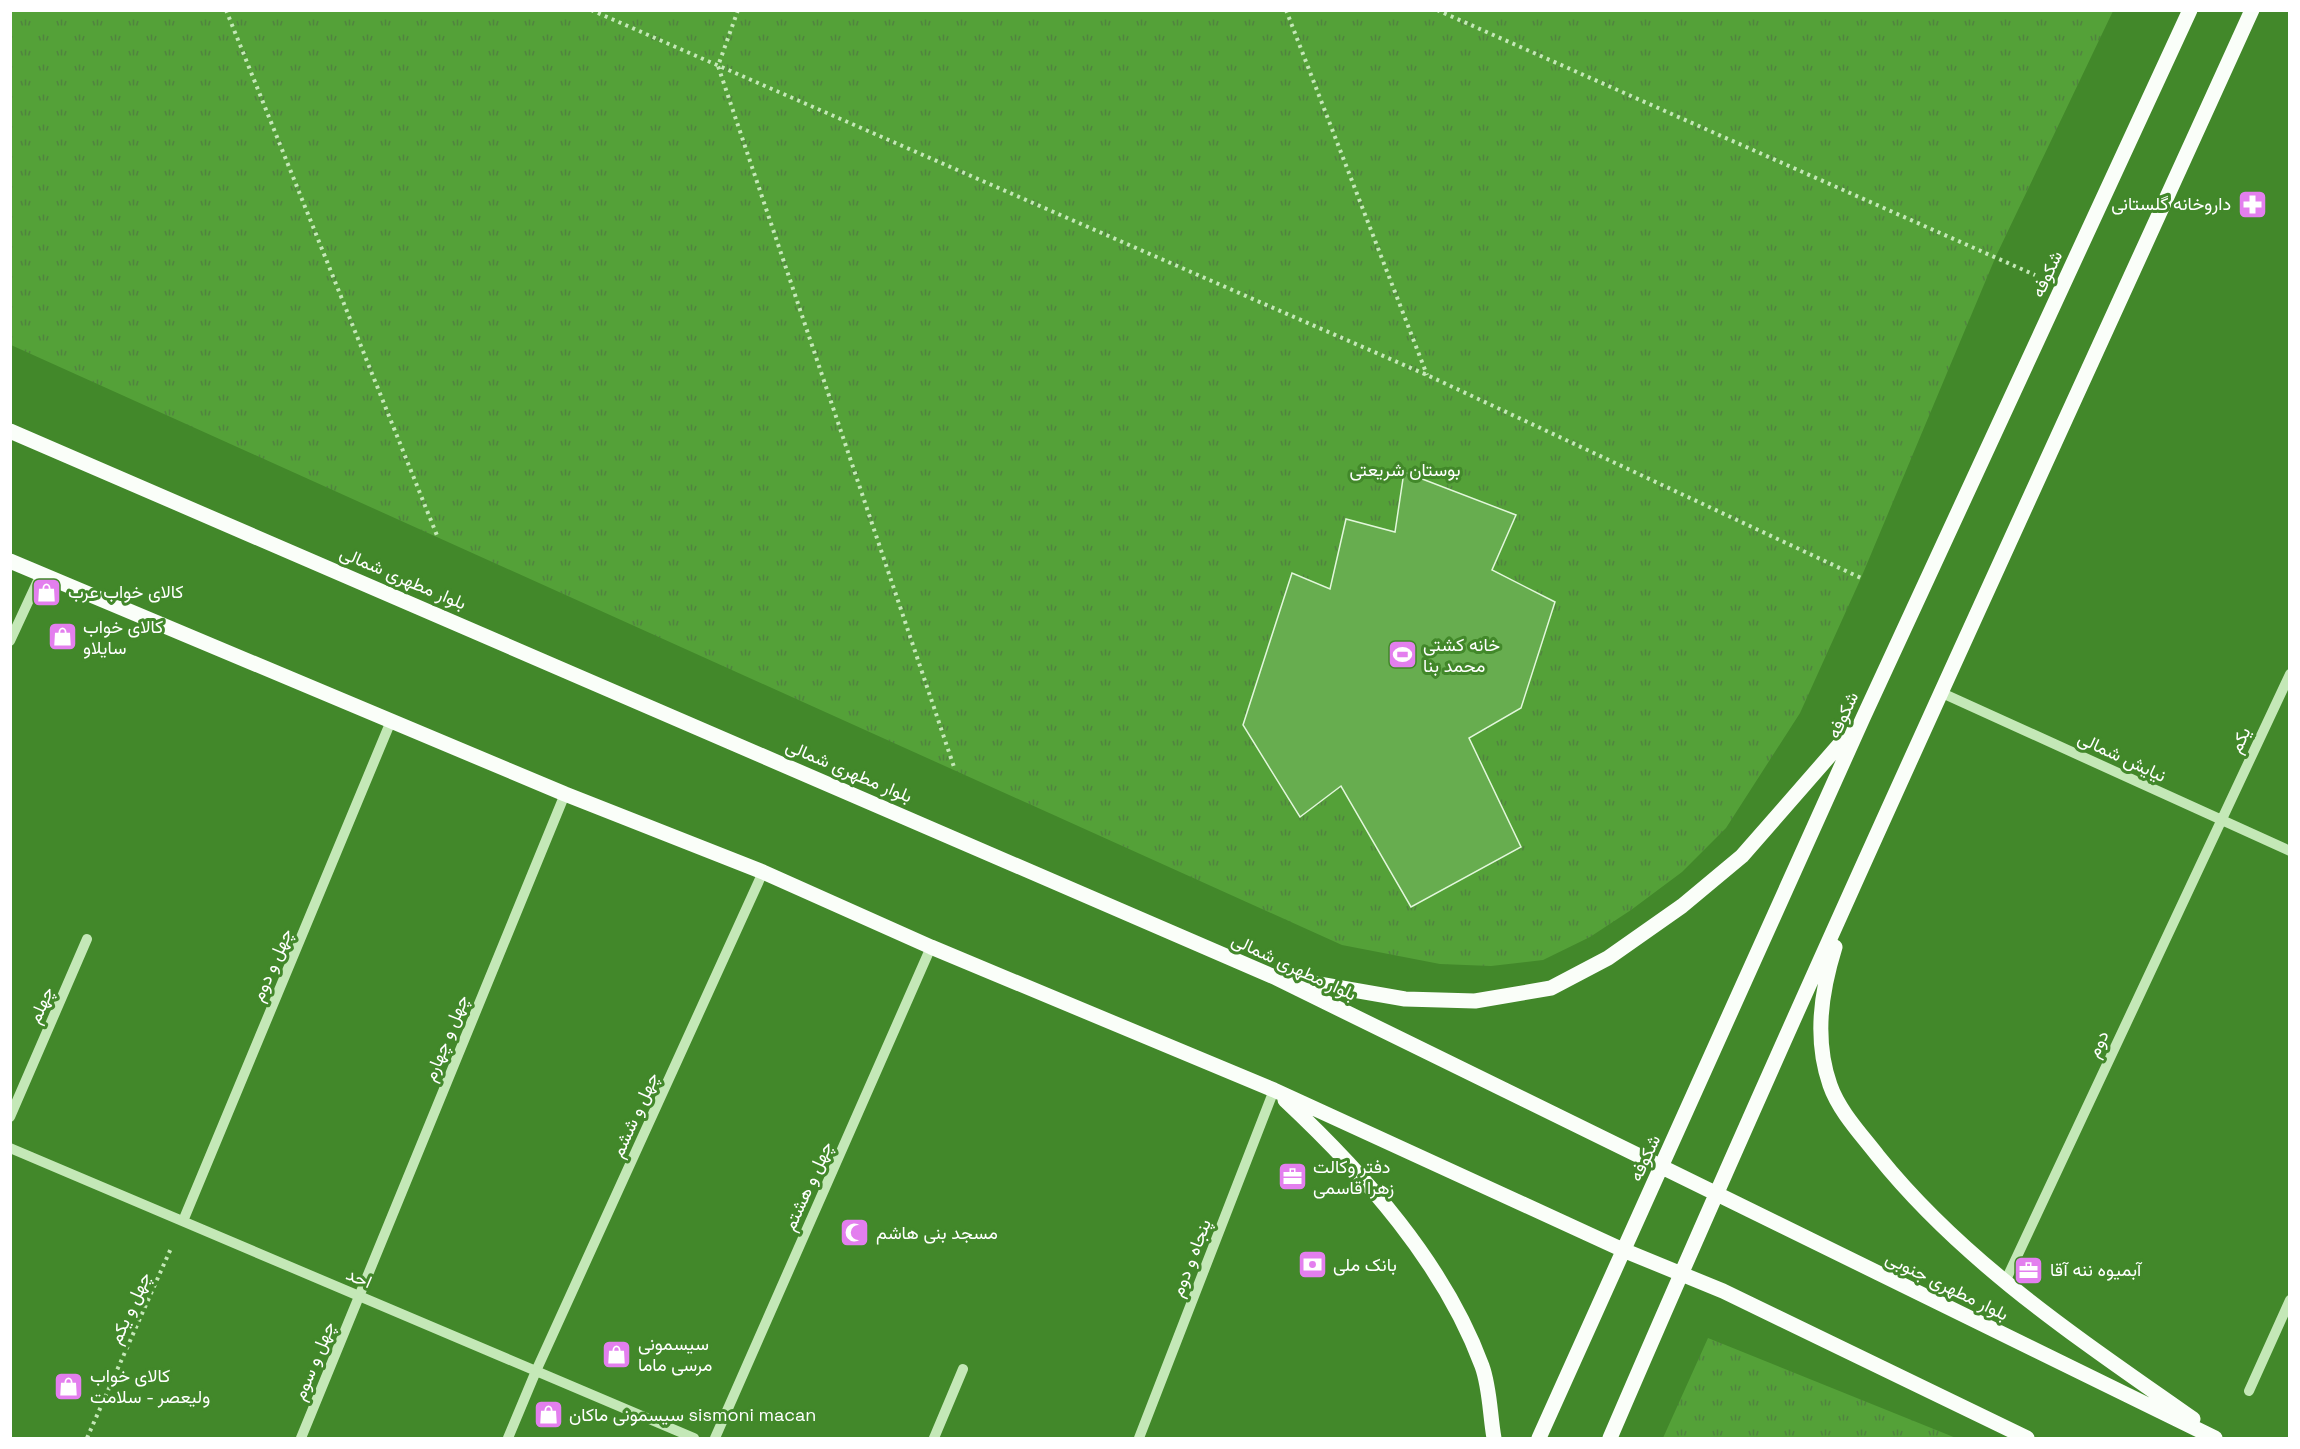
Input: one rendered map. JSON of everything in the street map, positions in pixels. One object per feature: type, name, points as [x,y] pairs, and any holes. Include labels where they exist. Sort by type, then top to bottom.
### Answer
[{"type":"main road","name":"شکوفه","points":[[1539,1438],[1623,1250],[1663,1167],[1863,718],[2190,10]]},
{"type":"main road","points":[[1610,1438],[1716,1193],[1855,884],[2252,13]]},
{"type":"main road","name":"بلوار مطهری شمالی","points":[[10,431],[1272,976],[1663,1167]]},
{"type":"main road","points":[[10,561],[565,794],[763,872],[931,947],[1274,1090],[1623,1250],[1681,1273],[2027,1438]]},
{"type":"main road","points":[[1272,976],[1405,999],[1475,1001],[1551,988],[1608,958],[1682,906],[1742,856],[1863,718]]},
{"type":"main road","points":[[1855,884],[1831,961],[1820,1007],[1822,1048],[1830,1086],[1853,1124],[1910,1195],[1980,1263],[2053,1320],[2220,1438]]},
{"type":"main road","points":[[1274,1090],[1315,1129],[1359,1178],[1412,1241],[1454,1301],[1483,1368],[1494,1438]]},
{"type":"main road","name":"بلوار مطهری جنوبی","points":[[1663,1167],[2215,1438]]},
{"type":"street","points":[[10,641],[41,574]]},
{"type":"street","name":"یکم","points":[[2221,820],[2289,674]]},
{"type":"street","name":"نیایش شمالی","points":[[1942,693],[2289,851]]},
{"type":"street","name":"چهل و دوم","points":[[183,1221],[391,721]]},
{"type":"street","name":"چهل و چهارم","points":[[358,1296],[565,794]]},
{"type":"street","name":"دوم","points":[[2005,1282],[2221,820]]},
{"type":"street","name":"چهل و ششم","points":[[508,1438],[536,1371],[763,872]]},
{"type":"street","name":"چهلم","points":[[10,1117],[87,939]]},
{"type":"street","name":"چهل و هشتم","points":[[715,1438],[931,947]]},
{"type":"street","name":"پنجاه و دوم","points":[[1139,1438],[1274,1090]]},
{"type":"street","name":"احد","points":[[10,1148],[694,1438]]},
{"type":"street","name":"چهل و سوم","points":[[301,1438],[358,1296]]},
{"type":"street","points":[[2249,1391],[2289,1300]]},
{"type":"street","points":[[934,1438],[963,1369]]},
{"type":"path","points":[[226,10],[438,538]]},
{"type":"path","points":[[591,10],[1427,375],[1861,578]]},
{"type":"path","points":[[738,10],[718,66],[954,770]]},
{"type":"path","points":[[1286,10],[1427,375]]},
{"type":"path","points":[[1437,10],[2062,288]]},
{"type":"path","name":"چهل و یکم","points":[[87,1438],[183,1221]]},
{"type":"green space","name":"بوستان شریعتی","points":[[11,11],[2113,11],[1996,256],[1861,578],[1800,713],[1726,828],[1682,872],[1590,937],[1543,960],[1491,966],[1440,964],[1342,945],[11,345]]},
{"type":"green space","points":[[1708,1338],[1956,1438],[1663,1438]]},
{"type":"building","name":"خانه کشتی محمد بنا","points":[[1404,472],[1516,515],[1492,570],[1555,602],[1521,708],[1469,738],[1521,847],[1411,907],[1341,786],[1300,817],[1243,725],[1292,573],[1330,589],[1346,519],[1395,532]]},
{"type":"place","name":"داروخانه گلستانی","points":[[2252,204]]},
{"type":"place","name":"کالای خواب عرب","points":[[47,592]]},
{"type":"place","name":"کالای خواب سایلاو","points":[[62,637]]},
{"type":"place","name":"خانه کشتی محمد بنا","points":[[1402,655]]},
{"type":"place","name":"دفتر وکالت زهرا قاسمی","points":[[1292,1177]]},
{"type":"place","name":"مسجد بنی هاشم","points":[[855,1233]]},
{"type":"place","name":"بانک ملی","points":[[1312,1265]]},
{"type":"place","name":"آبمیوه ننه آقا","points":[[2029,1270]]},
{"type":"place","name":"سیسمونی مرسی ماما","points":[[617,1354]]},
{"type":"place","name":"کالای خواب ولیعصر - سلامت","points":[[69,1386]]},
{"type":"place","name":"سیسمونی ماکان sismoni macan","points":[[548,1415]]}]
